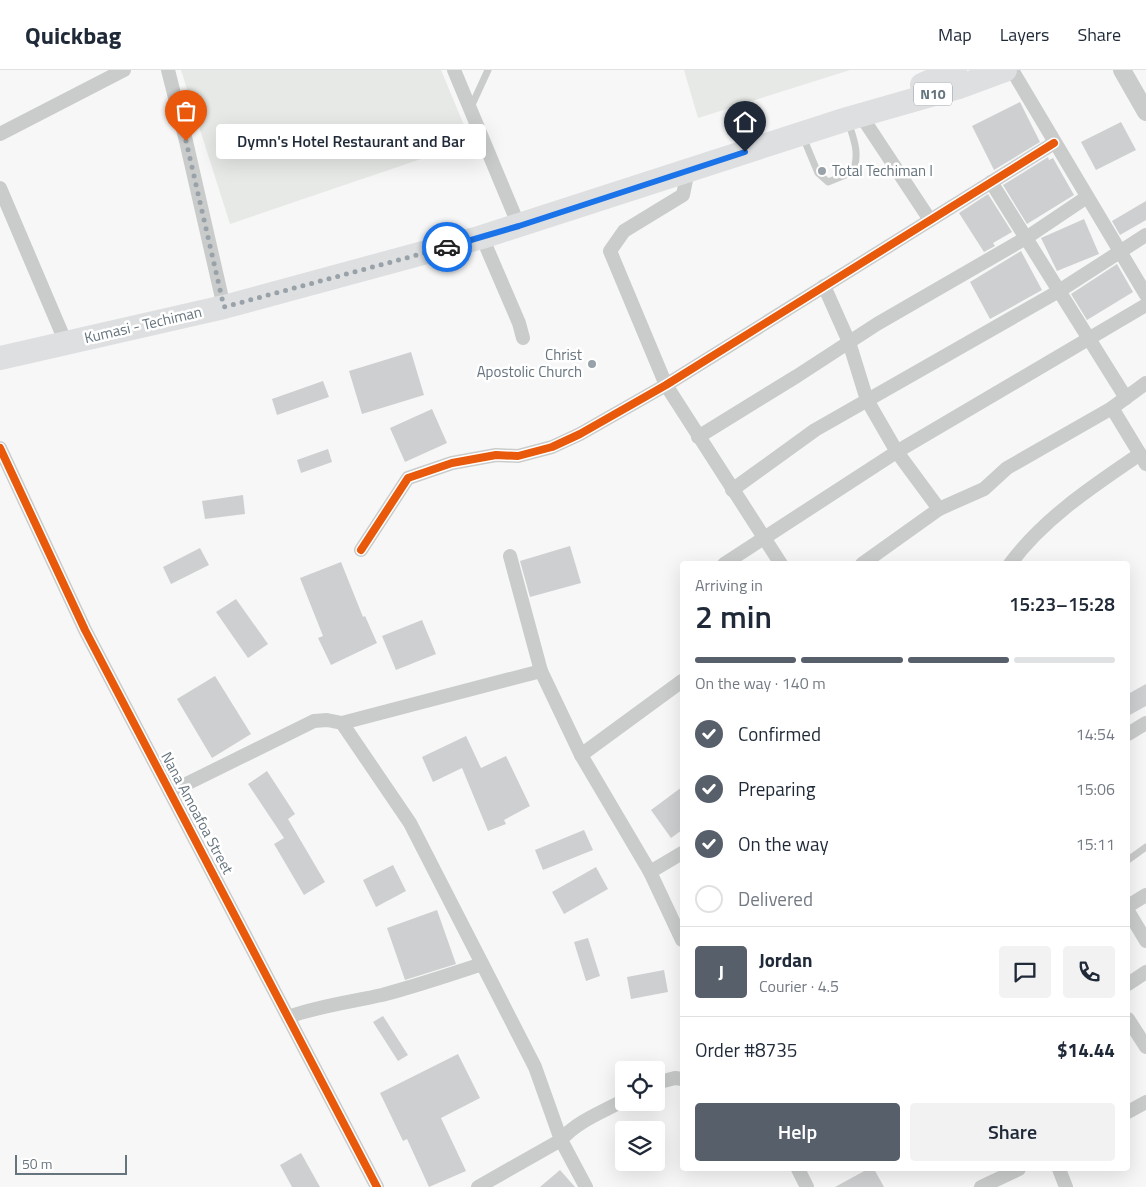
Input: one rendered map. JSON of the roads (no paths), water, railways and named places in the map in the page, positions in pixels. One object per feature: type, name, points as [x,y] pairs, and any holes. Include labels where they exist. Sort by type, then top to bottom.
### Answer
[{"type":"highway","name":"N10","points":[[853,116],[955,70]]},
{"type":"highway","name":"N10","points":[[853,116],[959,87],[1005,70]]},
{"type":"highway","name":"Kumasi - Techiman","points":[[0,358],[224,307],[482,237],[853,116]]},
{"type":"street","points":[[0,134],[124,70]]},
{"type":"street","points":[[168,70],[224,307]]},
{"type":"street","points":[[454,70],[519,226]]},
{"type":"street","points":[[1012,70],[1146,295]]},
{"type":"street","points":[[1122,70],[1146,112]]},
{"type":"street","points":[[853,116],[930,220]]},
{"type":"street","points":[[361,550],[408,478],[452,463],[496,455],[518,456],[552,447],[580,434],[666,386],[1054,143]]},
{"type":"street","points":[[688,170],[683,195],[624,231],[610,250],[666,386],[779,561]]},
{"type":"street","points":[[991,182],[1126,398]]},
{"type":"street","points":[[0,188],[66,343]]},
{"type":"street","points":[[698,437],[798,376],[876,324],[1026,238],[1087,197]]},
{"type":"street","points":[[732,490],[815,430],[1059,291],[1146,235]]},
{"type":"street","points":[[482,237],[519,323],[523,338]]},
{"type":"street","points":[[824,286],[849,342],[867,400],[898,452],[939,509]]},
{"type":"street","points":[[729,561],[766,539],[840,487],[1146,305]]},
{"type":"street","points":[[866,561],[939,509],[984,489],[1007,468],[1112,408],[1146,383]]},
{"type":"street","points":[[1012,561],[1022,548],[1057,514],[1143,459],[1112,408]]},
{"type":"street","name":"Nana Amoafoa Street","points":[[0,448],[85,630],[377,1187]]},
{"type":"street","points":[[510,556],[541,671],[581,755],[650,872],[680,932]]},
{"type":"street","points":[[170,792],[314,721],[327,720],[342,723],[541,671]]},
{"type":"street","points":[[581,755],[680,682]]},
{"type":"street","points":[[342,723],[410,823],[536,1067],[561,1140],[586,1187]]},
{"type":"street","points":[[1130,733],[1146,723]]},
{"type":"street","points":[[650,872],[680,854]]},
{"type":"street","points":[[1130,905],[1146,895]]},
{"type":"street","points":[[1130,915],[1146,940]]},
{"type":"street","points":[[288,1017],[313,1008],[340,1005],[405,989],[482,964]]},
{"type":"street","points":[[1130,983],[1146,972]]},
{"type":"street","points":[[1130,1022],[1146,1047]]},
{"type":"street","points":[[665,1081],[680,1079]]},
{"type":"street","points":[[1130,1111],[1146,1102]]},
{"type":"street","points":[[478,1187],[561,1140],[580,1124],[615,1105]]},
{"type":"street","points":[[799,1171],[807,1187]]},
{"type":"street","points":[[981,1187],[1015,1171]]},
{"type":"street","points":[[1060,1171],[1066,1187]]},
{"type":"lane","points":[[470,110],[488,70]]},
{"type":"lane","points":[[802,133],[818,173],[828,182],[853,172],[856,163],[856,145],[853,116]]},
{"type":"lane","points":[[1130,858],[1146,846]]},
{"type":"place","name":"Dymn's Hotel Restaurant and Bar","points":[[186,141]]},
{"type":"place","name":"Total Techiman I","points":[[822,171]]},
{"type":"place","name":"Christ Apostolic Church","points":[[592,364]]}]
